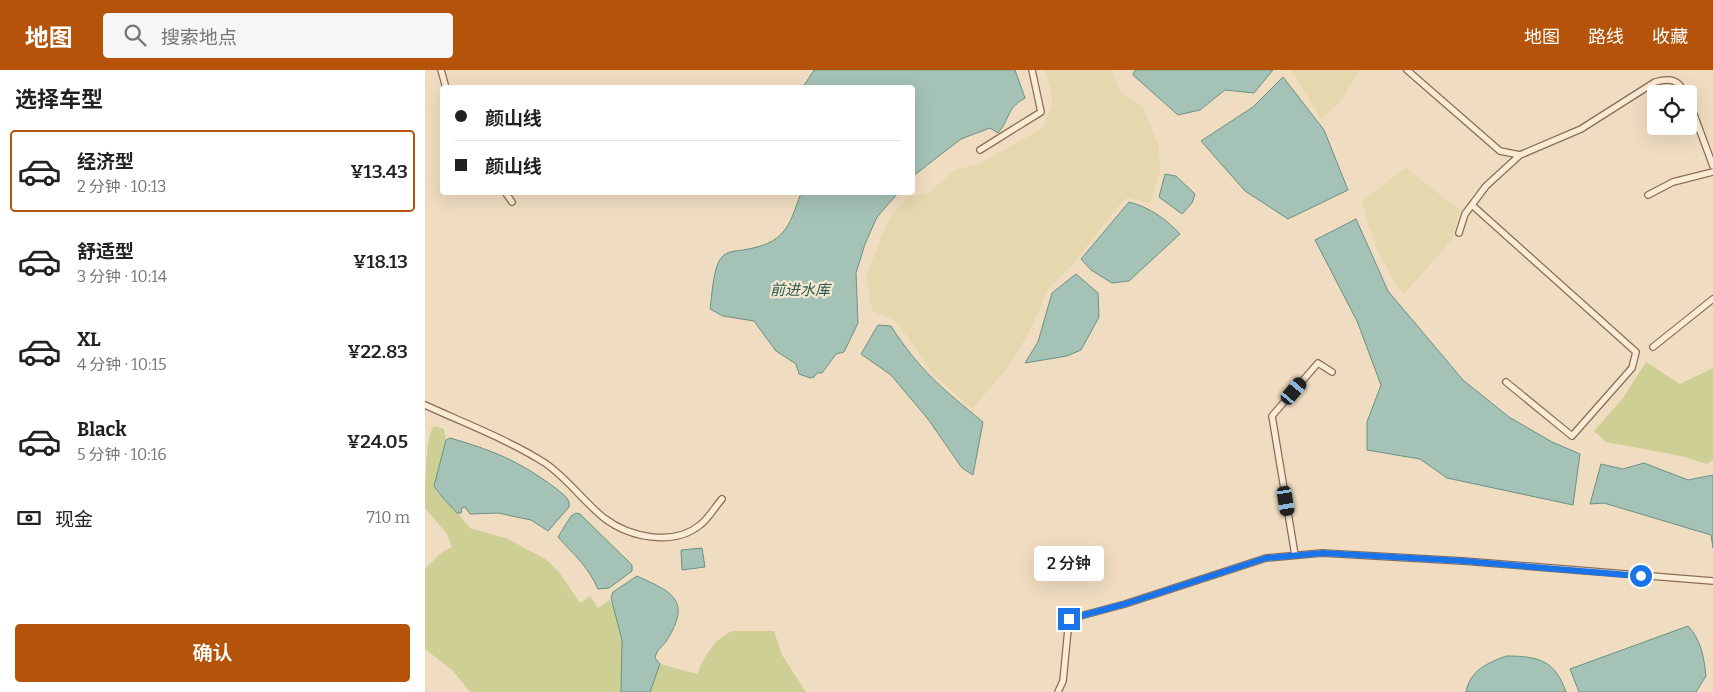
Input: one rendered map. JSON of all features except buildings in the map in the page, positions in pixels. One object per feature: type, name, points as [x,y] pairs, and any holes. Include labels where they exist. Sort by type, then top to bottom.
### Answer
[{"type":"street","points":[[443,70],[446,85]]},
{"type":"street","points":[[980,150],[1041,112],[1032,70]]},
{"type":"street","points":[[1407,70],[1500,151],[1520,155]]},
{"type":"street","points":[[1650,85],[1667,78],[1681,85]]},
{"type":"street","points":[[1459,233],[1460,226],[1486,186],[1520,155],[1581,129],[1647,87]]},
{"type":"street","points":[[1697,123],[1713,166]]},
{"type":"street","points":[[1648,195],[1673,182],[1713,172]]},
{"type":"street","points":[[507,195],[512,202]]},
{"type":"street","points":[[1472,206],[1636,352],[1632,368],[1572,436],[1507,382]]},
{"type":"street","points":[[1653,347],[1713,299]]},
{"type":"street","points":[[1295,555],[1272,416],[1318,363],[1332,372]]},
{"type":"street","points":[[425,405],[540,460],[562,477],[604,518],[632,533],[664,538],[683,536],[701,525],[722,499]]},
{"type":"street","points":[[1058,692],[1063,681],[1069,619],[1125,604],[1266,558],[1323,553],[1463,561],[1713,581]]},
{"type":"shaded area","points":[[1045,70],[1112,70],[1119,90],[1143,108],[1159,147],[1160,173],[1150,204],[1128,197],[1114,211],[1074,263],[1048,289],[1032,327],[1008,367],[972,409],[935,376],[896,321],[872,311],[866,277],[887,222],[908,196],[927,194],[955,170],[981,163],[1043,128],[1052,103],[1051,89]]},
{"type":"shaded area","points":[[1291,70],[1360,70],[1341,101],[1321,119]]},
{"type":"shaded area","points":[[1406,168],[1460,210],[1452,240],[1404,294],[1396,285],[1376,247],[1361,201]]},
{"type":"green space","points":[[1646,362],[1680,384],[1713,368],[1713,460],[1707,464],[1681,456],[1606,442],[1594,431],[1623,398]]},
{"type":"green space","points":[[434,426],[444,429],[446,440],[434,486],[438,494],[445,498],[470,528],[508,539],[547,560],[559,572],[580,603],[590,596],[598,608],[610,600],[618,618],[622,640],[621,692],[470,692],[452,670],[425,649],[425,569],[441,553],[452,547],[447,534],[425,508],[427,451],[431,431]]},
{"type":"green space","points":[[732,631],[774,631],[782,655],[806,692],[650,692],[660,664],[697,674],[715,644]]},
{"type":"water","points":[[814,70],[1015,70],[1025,98],[1014,106],[998,133],[990,128],[961,139],[915,174],[915,85],[804,85]]},
{"type":"water","points":[[1135,70],[1273,70],[1254,93],[1225,90],[1200,110],[1178,115],[1133,75]]},
{"type":"water","points":[[1283,77],[1324,130],[1348,190],[1288,219],[1245,191],[1201,141],[1253,107]]},
{"type":"water","points":[[1165,174],[1176,176],[1195,194],[1192,203],[1182,214],[1159,197]]},
{"type":"water","name":"前进水库","points":[[800,195],[896,195],[877,217],[865,244],[856,273],[858,323],[844,352],[836,354],[822,373],[817,373],[814,377],[810,378],[799,374],[796,364],[776,351],[754,321],[723,316],[710,309],[715,274],[722,257],[729,252],[768,243],[783,232]]},
{"type":"water","points":[[1129,202],[1157,214],[1180,234],[1129,281],[1112,283],[1091,270],[1081,259]]},
{"type":"water","points":[[1356,219],[1388,291],[1463,380],[1509,417],[1552,442],[1580,454],[1573,505],[1447,478],[1420,459],[1367,450],[1367,422],[1381,385],[1357,321],[1315,240]]},
{"type":"water","points":[[1076,274],[1098,293],[1099,317],[1081,350],[1067,356],[1025,363],[1038,342],[1052,293]]},
{"type":"water","points":[[878,325],[891,326],[911,355],[932,378],[983,422],[973,475],[962,468],[928,419],[891,375],[861,354]]},
{"type":"water","points":[[450,438],[479,447],[517,463],[565,496],[569,507],[548,531],[531,520],[498,513],[470,514],[465,507],[462,508],[461,513],[457,513],[434,486],[446,440]]},
{"type":"water","points":[[1644,463],[1688,480],[1713,475],[1713,548],[1711,535],[1604,503],[1590,504],[1601,464],[1623,469]]},
{"type":"water","points":[[576,513],[580,514],[632,565],[632,571],[609,588],[598,589],[585,567],[558,537],[571,516]]},
{"type":"water","points":[[702,548],[705,567],[682,570],[681,550]]},
{"type":"water","points":[[637,576],[668,593],[678,606],[678,615],[667,640],[656,655],[655,658],[660,664],[650,692],[621,692],[622,640],[611,598],[613,592]]},
{"type":"water","points":[[1688,626],[1699,643],[1706,676],[1696,692],[1579,692],[1570,669]]},
{"type":"water","points":[[1506,656],[1527,657],[1544,662],[1551,667],[1562,681],[1566,692],[1466,692],[1471,678],[1481,668]]},
{"type":"route","points":[[1069,619],[1125,604],[1266,558],[1323,553],[1463,561],[1641,576]]}]
